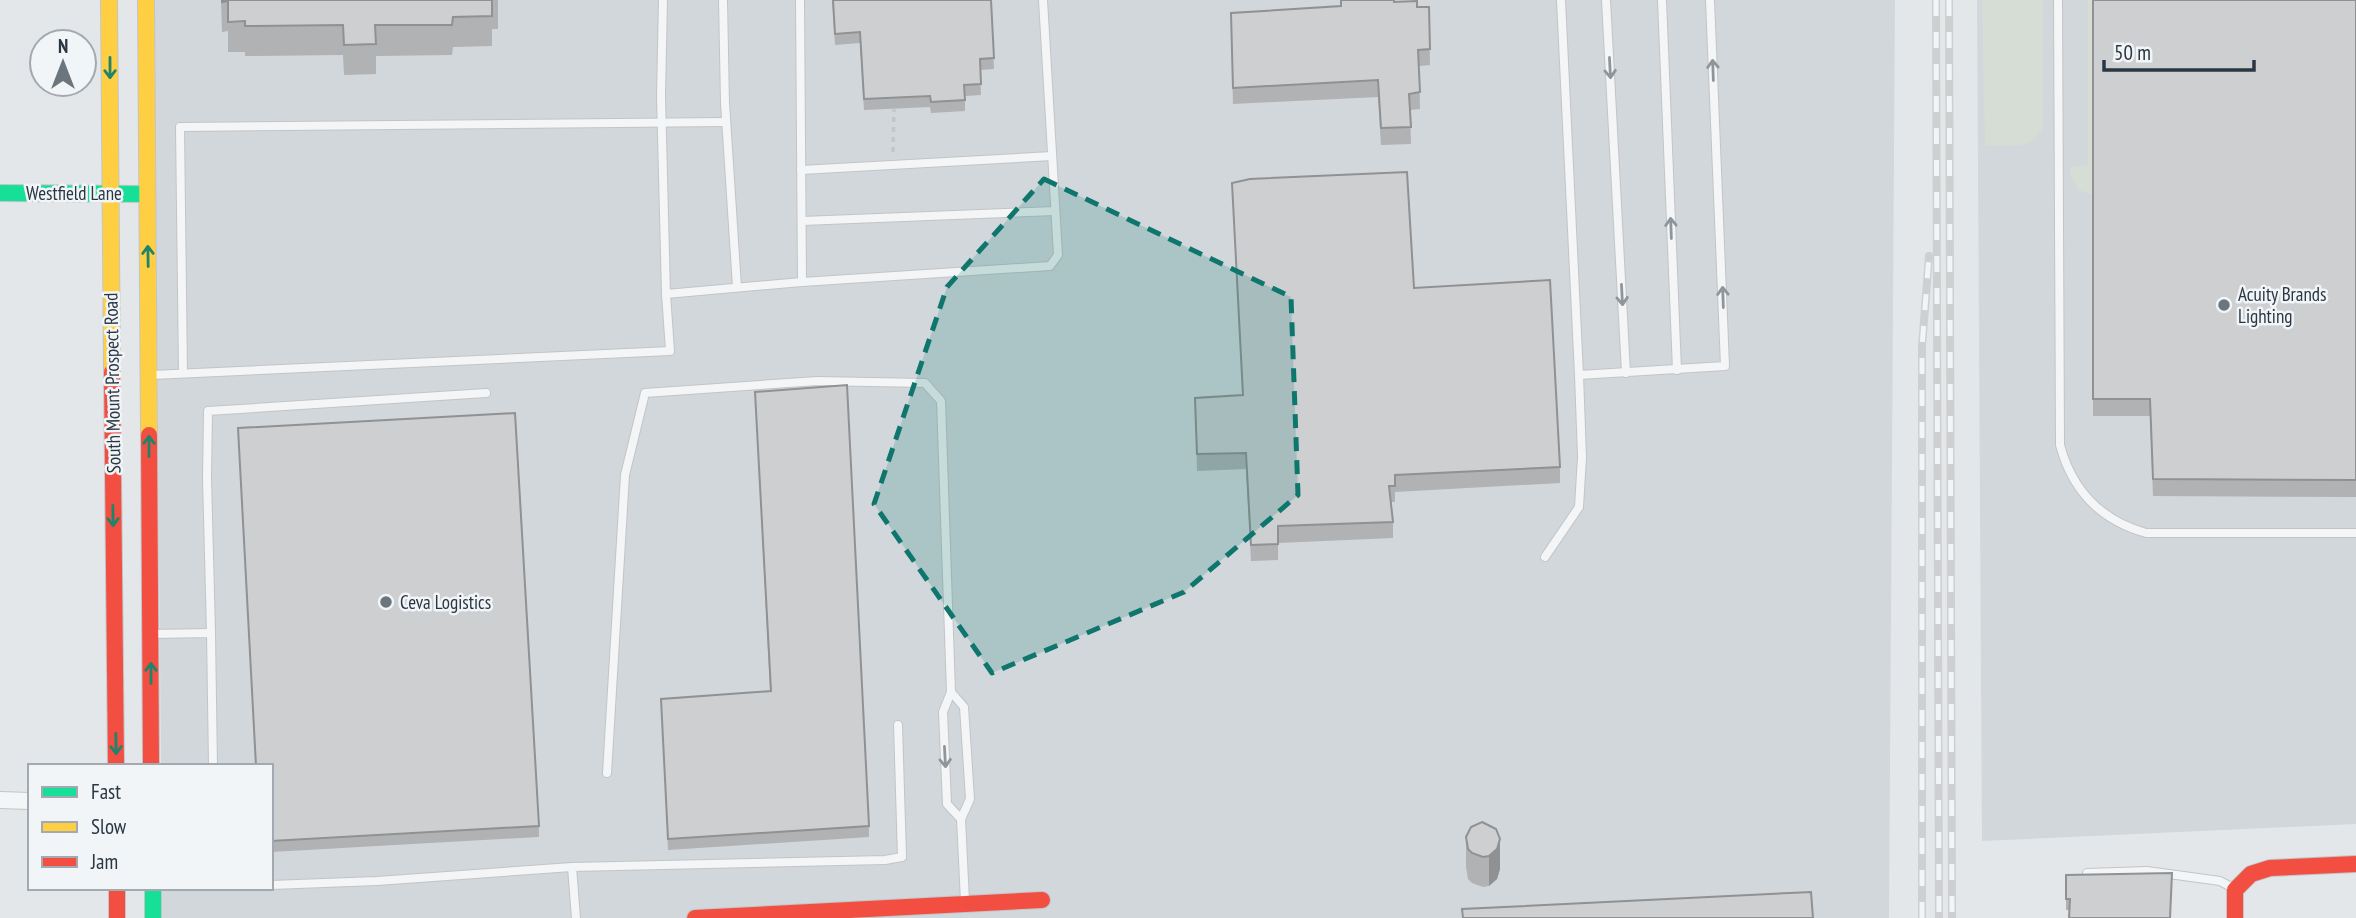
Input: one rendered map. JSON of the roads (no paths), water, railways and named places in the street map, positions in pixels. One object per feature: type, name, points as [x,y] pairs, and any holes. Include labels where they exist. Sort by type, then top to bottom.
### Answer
[{"type":"main road","name":"South Mount Prospect Road","points":[[109,0],[116,764]]},
{"type":"main road","name":"South Mount Prospect Road","points":[[146,0],[151,764]]},
{"type":"main road","name":"Westfield Lane","points":[[0,193],[147,194]]},
{"type":"main road","points":[[2235,918],[2235,890],[2251,874],[2270,868],[2356,864]]},
{"type":"main road","points":[[117,890],[117,918]]},
{"type":"main road","points":[[153,890],[153,918]]},
{"type":"main road","points":[[695,918],[1042,900]]},
{"type":"street","points":[[0,800],[28,801]]},
{"type":"lane","points":[[149,375],[670,351],[662,123],[663,0]]},
{"type":"lane","points":[[723,0],[726,122],[737,287]]},
{"type":"lane","points":[[800,0],[802,282]]},
{"type":"lane","points":[[666,294],[1050,266],[1058,256],[1042,0]]},
{"type":"lane","points":[[1545,557],[1579,508],[1582,457],[1561,0]]},
{"type":"lane","points":[[1606,0],[1626,373]]},
{"type":"lane","points":[[1662,0],[1676,370]]},
{"type":"lane","points":[[1579,375],[1725,366],[1710,0]]},
{"type":"lane","points":[[2058,0],[2060,445],[2071,475],[2091,504],[2103,514],[2130,529],[2146,533],[2356,533]]},
{"type":"lane","points":[[183,373],[180,127],[726,122]]},
{"type":"lane","points":[[801,170],[1052,156]]},
{"type":"lane","points":[[802,221],[1055,211]]},
{"type":"lane","points":[[607,772],[625,475],[645,393],[817,381],[925,383],[941,401],[951,692],[943,712],[947,804],[961,818]]},
{"type":"lane","points":[[213,764],[208,411],[486,393]]},
{"type":"lane","points":[[151,634],[211,633]]},
{"type":"lane","points":[[951,692],[964,707],[970,799],[961,818],[965,904]]},
{"type":"lane","points":[[273,886],[572,867],[884,860],[902,857],[898,725]]},
{"type":"lane","points":[[572,867],[576,918]]},
{"type":"lane","points":[[2087,873],[2168,873],[2220,881],[2235,890]]},
{"type":"railway","points":[[1936,0],[1939,918]]},
{"type":"railway","points":[[1949,0],[1952,918]]},
{"type":"railway","points":[[1922,918],[1922,347],[1929,256]]},
{"type":"place","name":"Acuity Brands Lighting","points":[[2224,305]]},
{"type":"place","name":"Ceva Logistics","points":[[386,602]]}]
